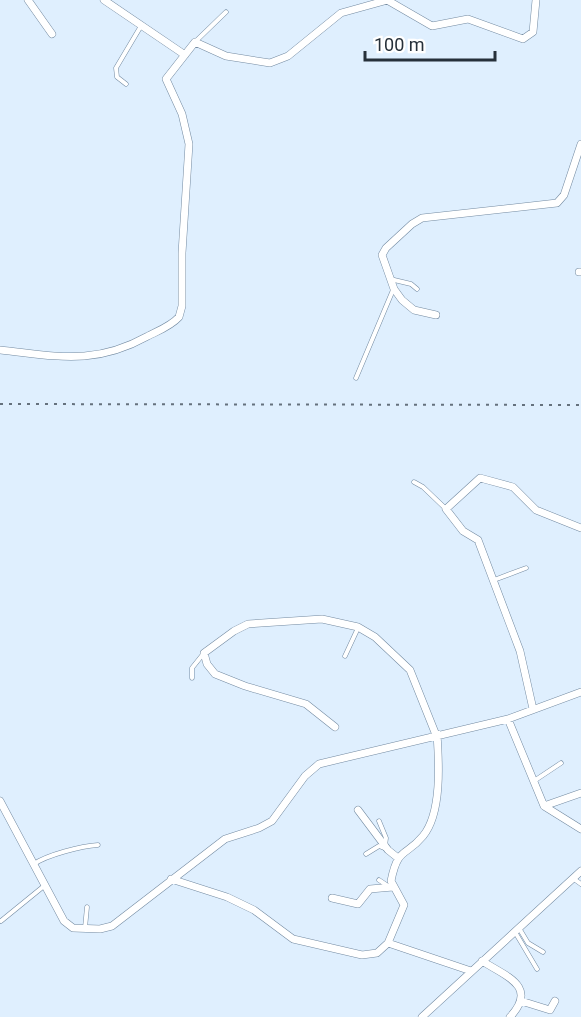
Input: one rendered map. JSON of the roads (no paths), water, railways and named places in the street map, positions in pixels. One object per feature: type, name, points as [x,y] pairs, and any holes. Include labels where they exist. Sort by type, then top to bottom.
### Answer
[{"type":"street","points":[[28,0],[52,34]]},
{"type":"street","points":[[104,0],[113,3],[142,25],[190,49],[270,63],[288,56],[341,13],[388,0],[432,26],[468,19],[523,39],[533,32],[537,0]]},
{"type":"street","points":[[0,350],[45,357],[77,357],[113,352],[126,348],[179,317],[182,306],[182,253],[189,144],[182,114],[166,79],[190,49]]},
{"type":"street","points":[[436,315],[414,310],[394,289],[389,279],[383,252],[416,220],[553,204],[562,200],[581,144]]},
{"type":"street","points":[[533,709],[520,651],[477,538],[463,531],[446,509],[480,478],[485,477],[513,487],[536,510],[581,528]]},
{"type":"street","points":[[171,879],[227,897],[254,910],[293,939],[362,955],[377,953],[388,943],[404,905],[392,887],[392,878],[398,858],[423,836],[430,820],[439,777],[436,735],[410,670],[375,637],[358,627],[322,618],[248,624],[234,631],[204,653],[207,663],[215,674],[245,686],[306,704],[335,727]]},
{"type":"street","points":[[0,801],[67,924],[85,928],[112,926],[225,839],[259,828],[272,820],[305,776],[319,764],[508,719],[581,692]]},
{"type":"street","points":[[508,719],[544,806],[581,830]]},
{"type":"street","points":[[544,806],[581,793]]},
{"type":"street","points":[[358,810],[387,848],[398,858]]},
{"type":"street","points":[[422,1017],[581,871]]},
{"type":"street","points":[[332,898],[358,904],[370,889],[392,887]]},
{"type":"street","points":[[388,943],[471,971]]},
{"type":"street","points":[[482,962],[518,983],[522,990],[521,1001],[510,1017]]},
{"type":"street","points":[[521,1001],[550,1010],[555,1001]]},
{"type":"lane","points":[[190,49],[226,12]]},
{"type":"lane","points":[[126,84],[117,77],[116,68],[142,25]]},
{"type":"lane","points":[[389,279],[411,284],[417,289]]},
{"type":"lane","points":[[356,378],[394,289]]},
{"type":"lane","points":[[414,482],[423,487],[446,509]]},
{"type":"lane","points":[[494,580],[526,568]]},
{"type":"lane","points":[[345,656],[358,627]]},
{"type":"lane","points":[[192,678],[192,668],[204,653]]},
{"type":"lane","points":[[533,782],[561,763]]},
{"type":"lane","points":[[366,854],[379,846],[387,848],[386,838],[379,821]]},
{"type":"lane","points":[[33,864],[44,857],[63,854],[83,846],[98,845]]},
{"type":"lane","points":[[573,878],[581,884]]},
{"type":"lane","points":[[379,880],[392,887]]},
{"type":"lane","points":[[1,921],[45,886]]},
{"type":"lane","points":[[85,928],[87,907]]},
{"type":"lane","points":[[516,930],[528,943],[543,952]]},
{"type":"lane","points":[[516,930],[537,969]]},
{"type":"railway","points":[[0,404],[581,405]]}]
